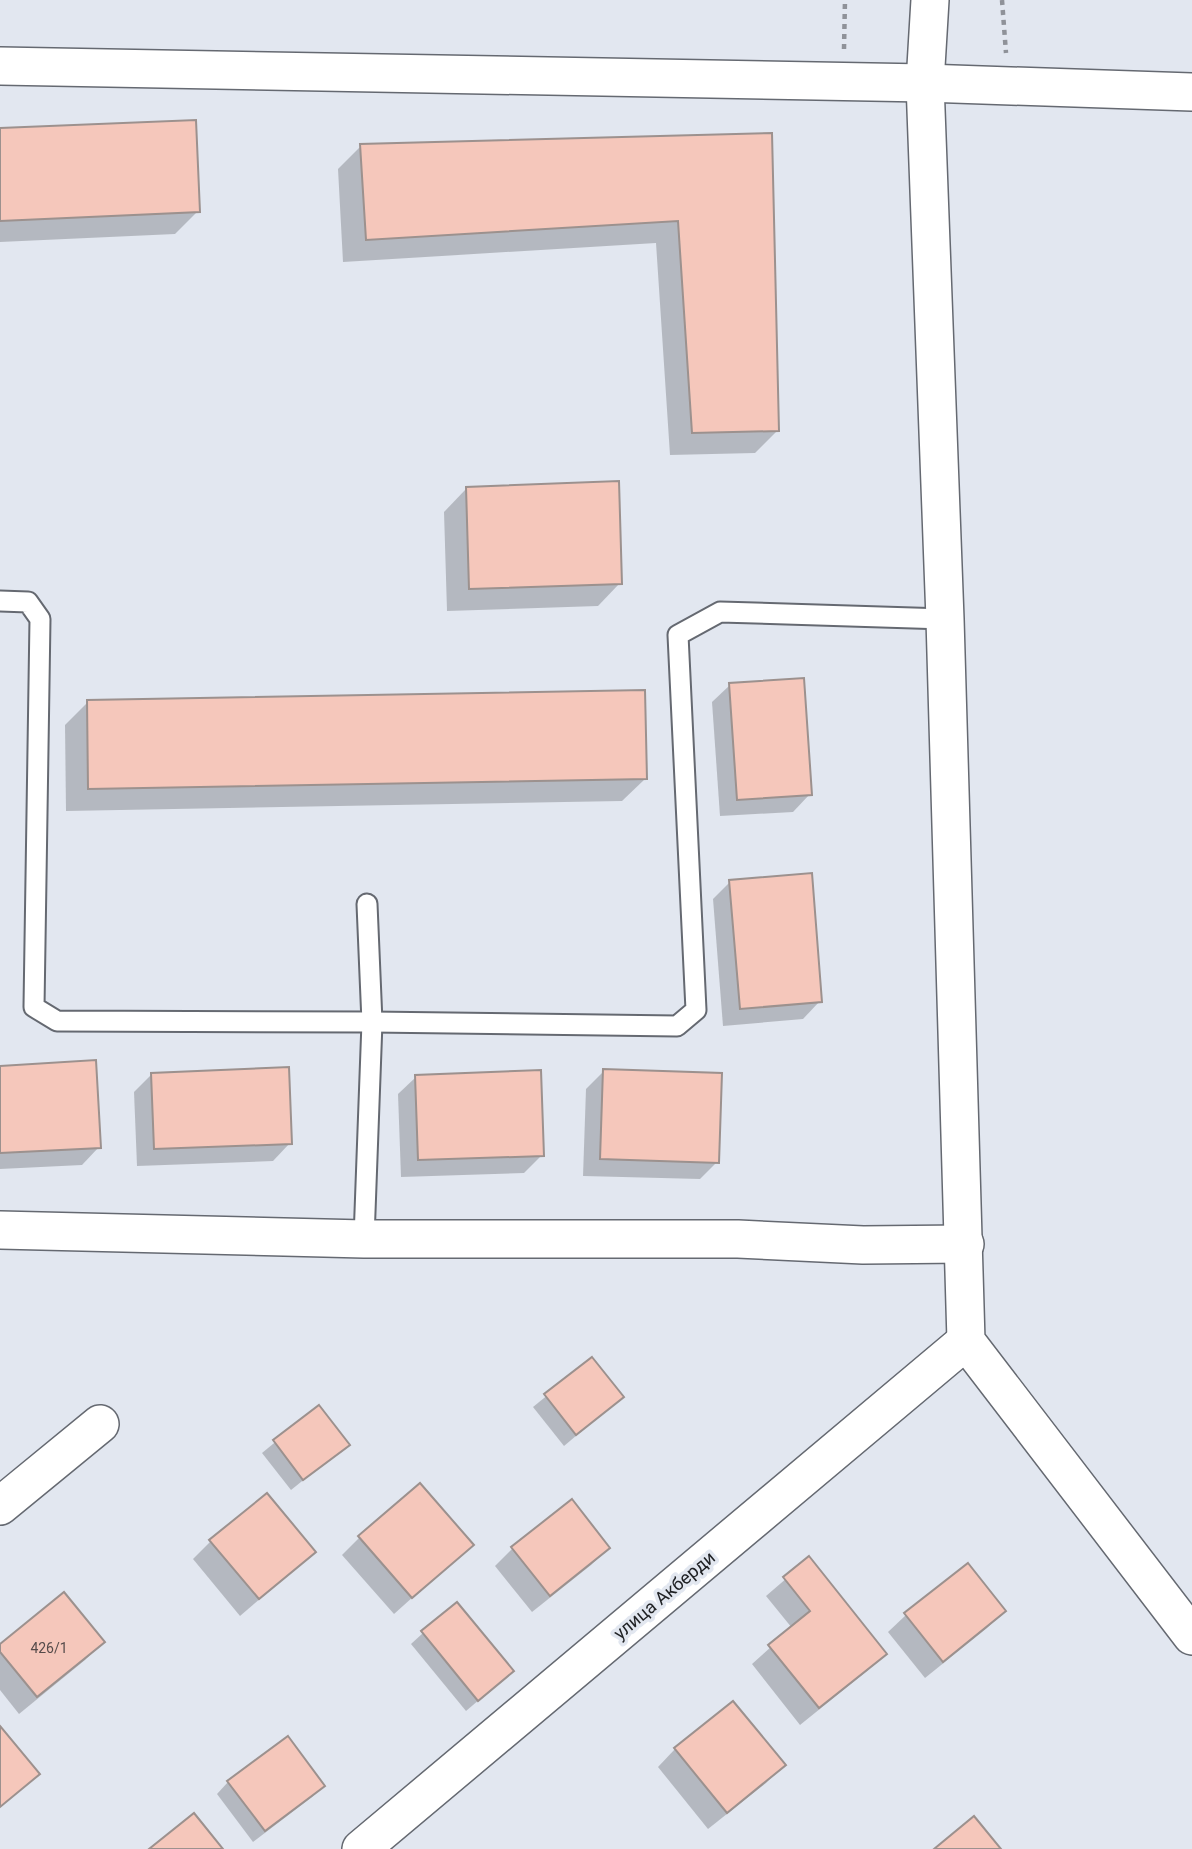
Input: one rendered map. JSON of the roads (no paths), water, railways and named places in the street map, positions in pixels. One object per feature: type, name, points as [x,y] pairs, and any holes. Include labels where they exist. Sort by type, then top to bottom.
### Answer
[{"type":"street","points":[[930,0],[925,83],[945,619],[966,1341],[1192,1636]]},
{"type":"street","points":[[0,66],[844,81],[1192,92]]},
{"type":"street","points":[[0,1230],[364,1240],[738,1239],[863,1245],[965,1244]]},
{"type":"street","name":"улица Акберди","points":[[361,1849],[966,1341]]},
{"type":"street","points":[[0,1506],[100,1424]]},
{"type":"lane","points":[[0,601],[28,602],[40,619],[34,1007],[57,1021],[677,1026],[696,1010],[678,635],[720,612],[945,619]]},
{"type":"lane","points":[[364,1240],[372,1022],[367,904]]}]
